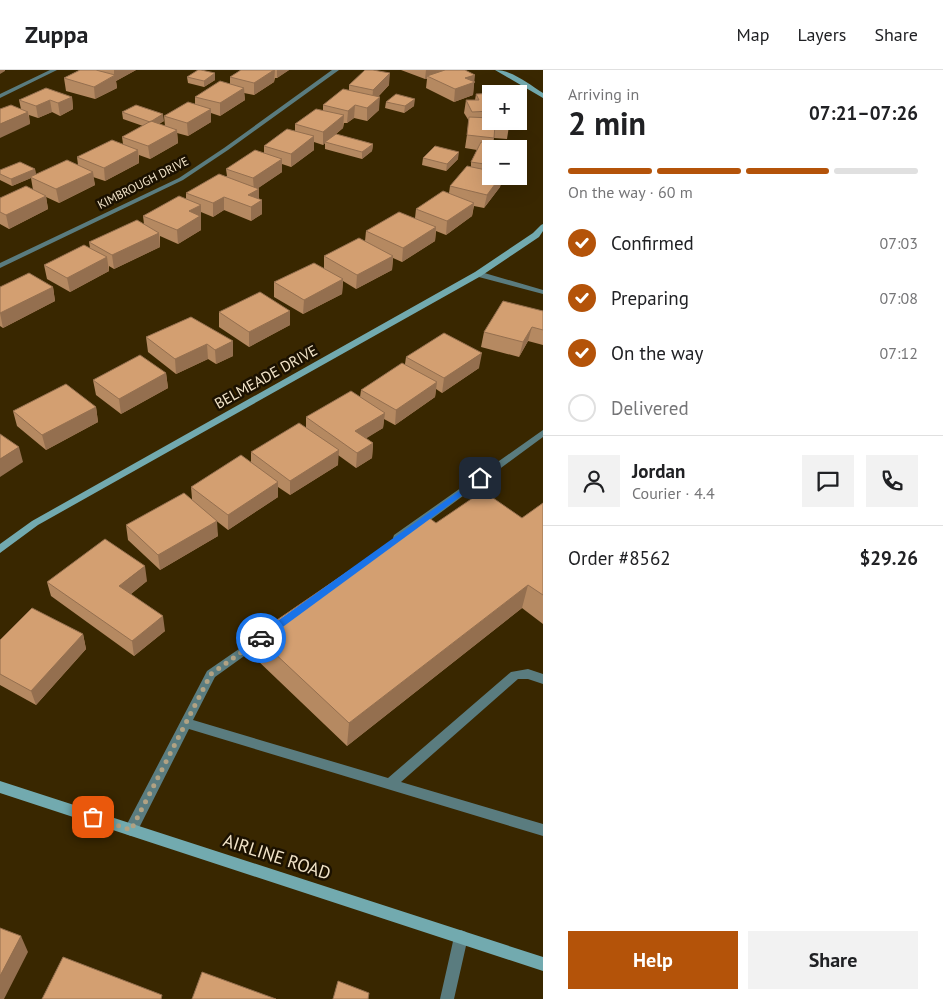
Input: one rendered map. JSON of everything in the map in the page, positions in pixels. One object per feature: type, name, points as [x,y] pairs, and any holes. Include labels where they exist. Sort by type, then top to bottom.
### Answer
[{"type":"street","points":[[0,96],[54,70]]},
{"type":"street","name":"KIMBROUGH DRIVE","points":[[0,266],[181,179],[336,70]]},
{"type":"street","points":[[498,70],[543,96]]},
{"type":"street","name":"BELMEADE DRIVE","points":[[0,549],[35,523],[478,274],[536,234],[543,226]]},
{"type":"street","points":[[478,274],[543,292]]},
{"type":"street","points":[[393,542],[543,432]]},
{"type":"street","points":[[131,830],[211,674],[274,628]]},
{"type":"street","points":[[389,785],[515,675],[528,674],[543,679]]},
{"type":"street","points":[[186,724],[543,830]]},
{"type":"street","name":"AIRLINE ROAD","points":[[0,787],[543,964]]},
{"type":"street","points":[[448,999],[461,937]]},
{"type":"building","points":[[80,70],[96,70],[115,75],[94,87],[64,78]]},
{"type":"building","points":[[198,70],[215,73],[204,81],[187,77]]},
{"type":"building","points":[[241,70],[274,70],[254,83],[230,77]]},
{"type":"building","points":[[365,70],[390,73],[373,90],[349,85]]},
{"type":"building","points":[[445,70],[465,70],[475,75],[465,78],[475,82],[455,89],[427,76]]},
{"type":"building","points":[[220,81],[244,88],[220,103],[195,97]]},
{"type":"building","points":[[46,88],[72,97],[58,103],[50,100],[36,106],[19,100]]},
{"type":"building","points":[[343,89],[380,97],[367,108],[355,105],[348,111],[323,105]]},
{"type":"building","points":[[396,94],[415,99],[405,106],[386,102]]},
{"type":"building","points":[[476,94],[482,94],[482,111],[472,112],[466,100],[479,100]]},
{"type":"building","points":[[188,102],[211,109],[187,123],[164,116]]},
{"type":"building","points":[[11,105],[28,112],[0,124],[0,109]]},
{"type":"building","points":[[136,105],[163,114],[150,122],[122,112]]},
{"type":"building","points":[[316,109],[344,115],[323,132],[295,124]]},
{"type":"building","points":[[469,117],[482,118],[482,130],[495,130],[494,138],[467,135]]},
{"type":"building","points":[[151,121],[177,130],[148,146],[122,137]]},
{"type":"building","points":[[287,129],[314,136],[291,154],[264,146]]},
{"type":"building","points":[[336,134],[373,144],[362,152],[325,142]]},
{"type":"building","points":[[112,140],[138,150],[104,168],[77,157]]},
{"type":"building","points":[[481,142],[482,142],[482,164],[471,162]]},
{"type":"building","points":[[435,146],[459,152],[447,164],[423,158]]},
{"type":"building","points":[[255,150],[282,159],[253,178],[226,169]]},
{"type":"building","points":[[67,160],[93,172],[56,189],[30,177]]},
{"type":"building","points":[[20,162],[35,169],[11,179],[0,174],[0,170]]},
{"type":"building","points":[[467,166],[482,169],[482,185],[494,185],[487,195],[450,186]]},
{"type":"building","points":[[219,174],[259,189],[248,195],[262,200],[251,207],[224,197],[213,203],[186,193]]},
{"type":"building","points":[[26,186],[46,196],[6,215],[0,212],[0,198]]},
{"type":"building","points":[[443,191],[474,203],[447,221],[416,209]]},
{"type":"building","points":[[179,196],[201,205],[189,211],[200,216],[177,230],[143,216]]},
{"type":"building","points":[[399,212],[436,227],[403,248],[366,231]]},
{"type":"building","points":[[137,220],[159,233],[112,255],[89,242]]},
{"type":"building","points":[[359,238],[393,256],[357,275],[324,256]]},
{"type":"building","points":[[84,245],[107,257],[67,278],[44,265]]},
{"type":"building","points":[[314,263],[343,279],[304,300],[274,282]]},
{"type":"building","points":[[29,273],[53,287],[0,313],[0,287]]},
{"type":"building","points":[[260,292],[290,311],[249,332],[219,312]]},
{"type":"building","points":[[503,301],[543,311],[543,330],[532,327],[523,342],[484,332]]},
{"type":"building","points":[[191,317],[233,341],[215,350],[207,344],[175,359],[146,337]]},
{"type":"building","points":[[444,333],[482,353],[444,378],[406,357]]},
{"type":"building","points":[[140,355],[166,373],[119,399],[93,380]]},
{"type":"building","points":[[402,363],[437,382],[396,410],[361,390]]},
{"type":"building","points":[[66,384],[96,407],[42,435],[13,411]]},
{"type":"building","points":[[351,391],[385,413],[355,431],[373,443],[357,453],[306,417]]},
{"type":"building","points":[[299,423],[339,450],[290,481],[251,452]]},
{"type":"building","points":[[0,434],[19,447],[0,459]]},
{"type":"building","points":[[241,455],[278,482],[228,515],[191,487]]},
{"type":"building","points":[[483,491],[522,518],[543,503],[543,595],[528,585],[349,723],[255,635],[428,517],[436,523]]},
{"type":"building","points":[[184,493],[217,521],[158,555],[126,525]]},
{"type":"building","points":[[105,539],[145,566],[119,586],[163,616],[132,641],[47,582]]},
{"type":"building","points":[[32,608],[83,634],[31,691],[0,674],[0,640]]},
{"type":"building","points":[[0,928],[21,936],[0,976]]},
{"type":"building","points":[[63,957],[162,995],[161,999],[42,999]]},
{"type":"building","points":[[202,972],[276,999],[192,999]]},
{"type":"building","points":[[338,981],[369,993],[368,999],[333,999]]},
{"type":"way so far","points":[[93,817],[131,830],[211,674],[261,638]]},
{"type":"route","points":[[261,638],[480,478]]}]
